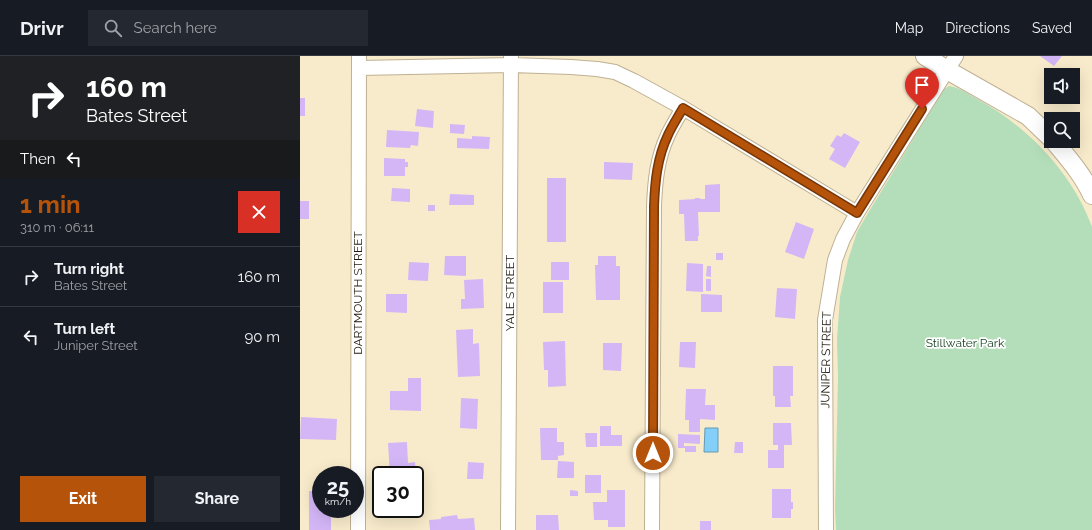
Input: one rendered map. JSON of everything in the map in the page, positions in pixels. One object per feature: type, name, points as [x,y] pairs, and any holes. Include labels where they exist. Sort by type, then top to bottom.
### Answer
[{"type":"street","points":[[925,56],[952,63],[1028,116],[1044,131]]},
{"type":"street","points":[[359,62],[511,61],[615,72],[683,108],[857,213]]},
{"type":"street","name":"YALE STREET","points":[[508,530],[511,61]]},
{"type":"street","name":"DARTMOUTH STREET","points":[[358,530],[359,62]]},
{"type":"street","name":"JUNIPER STREET","points":[[826,530],[825,320],[835,260],[843,239],[857,213],[952,63]]},
{"type":"street","points":[[652,530],[655,183],[658,162],[668,136],[683,108]]},
{"type":"street","points":[[1060,148],[1072,162],[1090,189],[1092,195]]},
{"type":"green space","name":"Stillwater Park","points":[[949,86],[963,91],[1013,122],[1046,152],[1073,188],[1084,207],[1092,227],[1092,530],[836,530],[837,340],[840,297],[848,260],[857,232],[868,213],[944,89]]},
{"type":"water","points":[[705,428],[718,428],[718,452],[704,452]]},
{"type":"building","points":[[1040,56],[1062,56],[1054,66]]},
{"type":"building","points":[[300,98],[305,98],[305,116],[300,116]]},
{"type":"building","points":[[417,109],[434,111],[433,128],[415,126]]},
{"type":"building","points":[[450,124],[465,125],[464,134],[450,133]]},
{"type":"building","points":[[387,130],[419,132],[418,146],[411,145],[410,148],[386,147]]},
{"type":"building","points":[[844,133],[860,142],[845,168],[829,159],[835,149],[830,146],[837,135],[841,137]]},
{"type":"building","points":[[472,136],[490,137],[489,149],[457,148],[457,138],[472,139]]},
{"type":"building","points":[[384,158],[405,159],[405,162],[408,162],[408,167],[405,167],[405,176],[384,176]]},
{"type":"building","points":[[604,162],[633,163],[632,180],[604,179]]},
{"type":"building","points":[[547,178],[566,178],[566,242],[547,242]]},
{"type":"building","points":[[720,184],[720,212],[698,212],[698,241],[685,241],[684,214],[679,214],[679,200],[695,198],[705,199],[705,185]]},
{"type":"building","points":[[392,188],[410,189],[410,202],[391,201]]},
{"type":"building","points":[[450,194],[474,195],[474,205],[449,205]]},
{"type":"building","points":[[300,201],[309,201],[309,219],[300,219]]},
{"type":"building","points":[[428,205],[435,205],[435,211],[428,211]]},
{"type":"building","points":[[796,222],[814,229],[804,259],[785,252]]},
{"type":"building","points":[[716,253],[723,253],[723,260],[716,260]]},
{"type":"building","points":[[445,256],[466,256],[466,276],[444,275]]},
{"type":"building","points":[[598,256],[616,256],[616,266],[620,266],[620,300],[596,300],[595,265],[598,265]]},
{"type":"building","points":[[409,262],[429,263],[428,281],[408,280]]},
{"type":"building","points":[[551,262],[569,262],[569,280],[551,280]]},
{"type":"building","points":[[687,263],[703,264],[703,292],[686,291]]},
{"type":"building","points":[[707,266],[711,266],[711,277],[706,276]]},
{"type":"building","points":[[483,279],[484,308],[461,309],[461,299],[465,299],[464,280]]},
{"type":"building","points":[[706,279],[711,279],[711,291],[706,291]]},
{"type":"building","points":[[543,282],[563,282],[563,313],[543,313]]},
{"type":"building","points":[[777,288],[797,289],[795,319],[775,317]]},
{"type":"building","points":[[386,294],[407,294],[407,313],[386,312]]},
{"type":"building","points":[[701,294],[722,295],[722,312],[701,312]]},
{"type":"building","points":[[473,329],[473,344],[479,343],[480,376],[458,377],[456,330]]},
{"type":"building","points":[[565,341],[566,386],[548,387],[548,370],[544,370],[543,342]]},
{"type":"building","points":[[680,342],[696,342],[695,368],[679,367]]},
{"type":"building","points":[[603,343],[622,343],[621,371],[603,370]]},
{"type":"building","points":[[773,366],[793,366],[793,396],[790,396],[791,407],[775,407],[775,396],[773,396]]},
{"type":"building","points":[[408,378],[421,378],[421,411],[390,410],[390,391],[408,391]]},
{"type":"building","points":[[686,389],[706,389],[705,405],[715,405],[715,420],[700,419],[700,432],[689,432],[689,420],[685,420]]},
{"type":"building","points":[[461,398],[478,399],[477,429],[460,428]]},
{"type":"building","points":[[301,417],[337,419],[336,440],[300,439]]},
{"type":"building","points":[[773,423],[791,423],[792,445],[784,445],[784,468],[768,468],[768,450],[778,450],[778,445],[773,445]]},
{"type":"building","points":[[600,426],[611,426],[611,435],[622,435],[622,446],[600,446]]},
{"type":"building","points":[[540,428],[557,428],[557,442],[564,442],[564,455],[558,456],[558,460],[541,460]]},
{"type":"building","points":[[585,433],[597,433],[597,447],[586,447]]},
{"type":"building","points":[[678,434],[700,435],[700,444],[684,443],[684,446],[696,446],[696,452],[685,452],[685,448],[678,448]]},
{"type":"building","points":[[407,442],[408,463],[415,462],[415,466],[389,466],[388,443]]},
{"type":"building","points":[[735,442],[743,442],[743,453],[734,453]]},
{"type":"building","points":[[558,461],[574,462],[574,478],[557,478]]},
{"type":"building","points":[[468,462],[484,463],[483,479],[467,479]]},
{"type":"building","points":[[585,475],[601,475],[601,493],[585,493]]},
{"type":"building","points":[[772,489],[791,489],[791,502],[793,502],[793,509],[791,509],[791,518],[772,518]]},
{"type":"building","points":[[570,490],[578,491],[578,496],[570,496]]},
{"type":"building","points":[[607,490],[625,490],[625,527],[608,527],[608,520],[594,520],[593,502],[607,502]]},
{"type":"building","points":[[309,491],[312,491],[312,518],[331,518],[331,530],[309,530]]},
{"type":"building","points":[[457,515],[458,519],[474,518],[475,530],[430,530],[429,520]]},
{"type":"building","points":[[536,515],[558,515],[559,530],[536,530]]},
{"type":"building","points":[[700,521],[711,521],[711,530],[700,530]]},
{"type":"route","points":[[653,453],[655,183],[658,162],[668,136],[683,108],[857,213],[922,109]]}]
